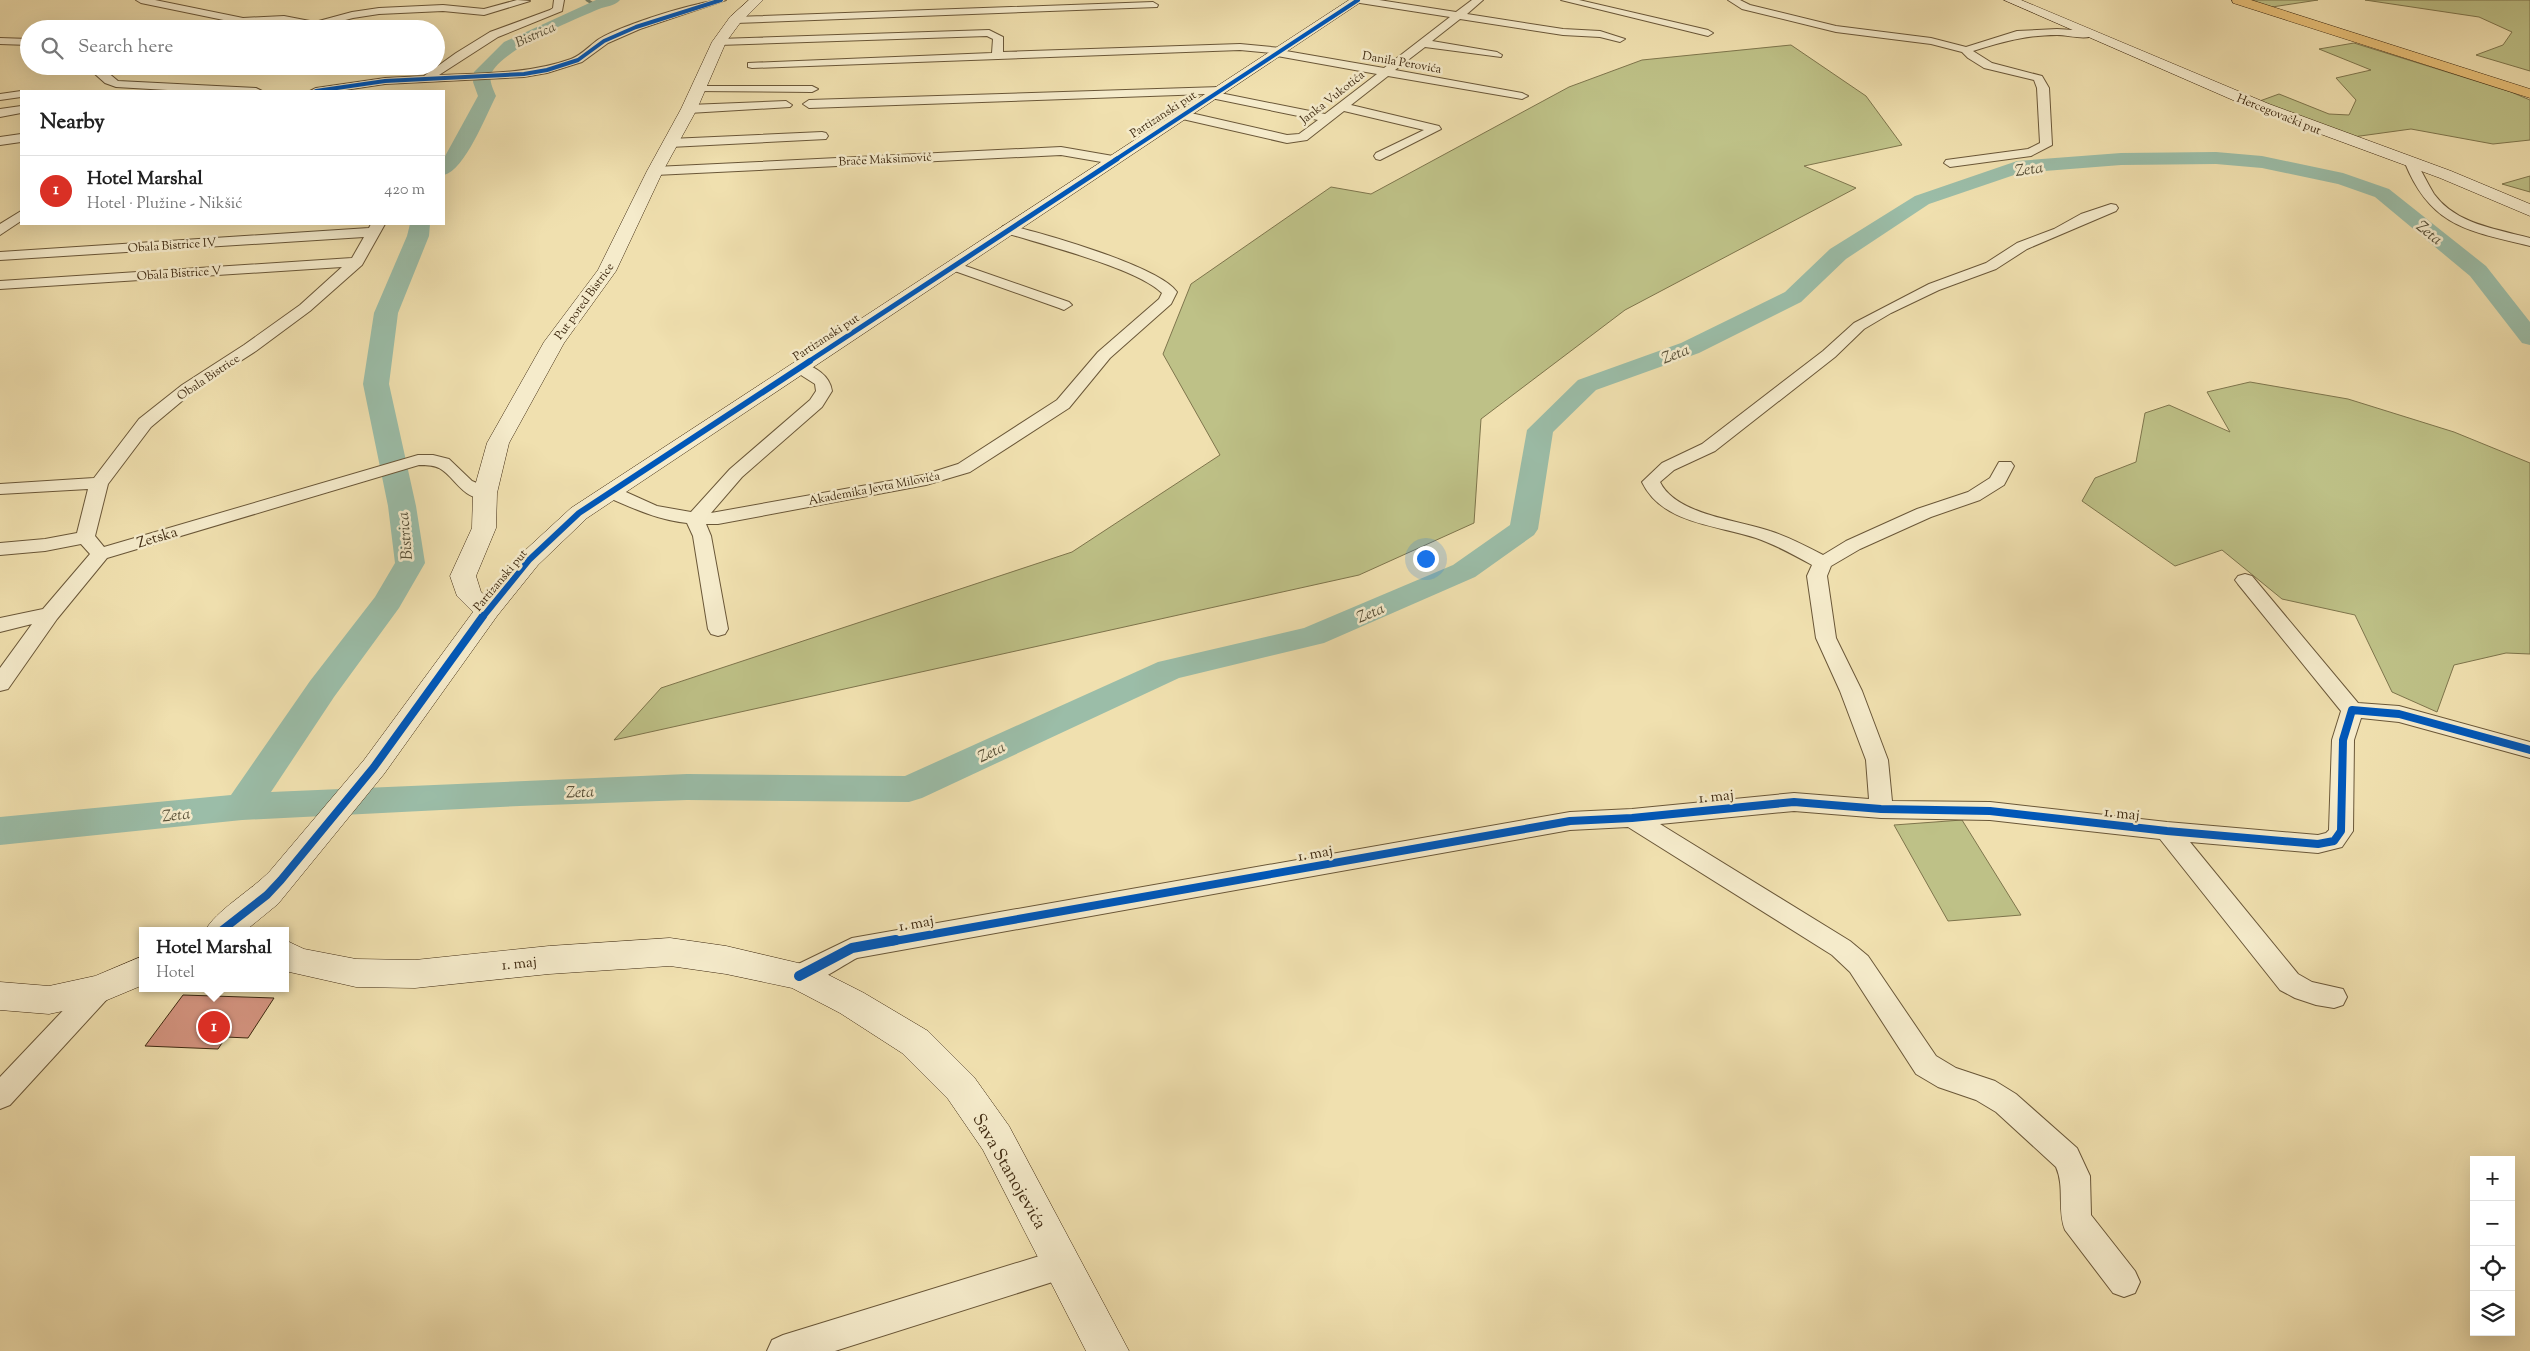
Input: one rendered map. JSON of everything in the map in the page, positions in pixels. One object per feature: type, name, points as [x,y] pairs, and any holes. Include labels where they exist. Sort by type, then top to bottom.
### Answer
[{"type":"main road","points":[[2238,0],[2530,94]]},
{"type":"street","points":[[141,0],[186,11],[237,20]]},
{"type":"street","points":[[335,20],[379,11],[443,8],[484,12],[523,0],[538,6],[539,12],[477,44],[445,66]]},
{"type":"street","points":[[518,24],[552,13],[558,9],[559,0]]},
{"type":"street","points":[[334,90],[427,79],[524,74],[566,65],[578,60],[604,41],[619,34],[721,0]]},
{"type":"street","name":"Put pored Bistrice","points":[[488,610],[470,596],[463,576],[484,528],[485,494],[498,443],[554,342],[607,271],[655,171],[689,109],[719,42],[735,20],[757,0]]},
{"type":"street","points":[[1359,0],[1563,32],[1600,34],[1620,39]]},
{"type":"street","name":"Partizanski put","points":[[235,927],[281,880],[374,767],[488,610],[529,560],[579,513],[1359,0]]},
{"type":"street","name":"Janka Vukotića","points":[[1182,115],[1275,136],[1296,139],[1303,137],[1478,0]]},
{"type":"street","points":[[1566,0],[1708,33]]},
{"type":"street","points":[[1733,0],[1746,7],[1836,29],[1931,41],[1966,50],[1972,56],[1988,65],[2038,78],[2043,88],[2046,145],[2031,152],[1950,163]]},
{"type":"street","name":"Hercegovački put","points":[[2010,0],[2248,101],[2411,163],[2478,186]]},
{"type":"street","points":[[735,20],[997,5],[1153,5]]},
{"type":"street","points":[[339,19],[348,6]]},
{"type":"street","points":[[264,20],[289,20]]},
{"type":"street","points":[[1966,50],[2017,34],[2057,32],[2090,34]]},
{"type":"street","points":[[719,42],[989,33],[998,37],[997,55]]},
{"type":"street","points":[[0,40],[20,41]]},
{"type":"street","points":[[1423,43],[1497,55]]},
{"type":"street","name":"Danila Perovića","points":[[752,65],[1240,47],[1279,52],[1385,73],[1522,96]]},
{"type":"street","points":[[105,75],[109,82],[116,84],[232,90]]},
{"type":"street","points":[[427,79],[433,75]]},
{"type":"street","points":[[427,79],[439,90],[457,78]]},
{"type":"street","points":[[192,90],[207,89]]},
{"type":"street","points":[[697,89],[812,89]]},
{"type":"street","points":[[809,104],[1215,93],[1327,118]]},
{"type":"street","points":[[0,97],[20,94]]},
{"type":"street","points":[[689,109],[786,105]]},
{"type":"street","points":[[1342,107],[1436,129],[1380,156]]},
{"type":"street","points":[[0,113],[20,110]]},
{"type":"street","points":[[670,143],[822,136]]},
{"type":"street","points":[[0,141],[20,138]]},
{"type":"street","name":"Braće Maksimović","points":[[655,171],[1061,150],[1114,160]]},
{"type":"street","points":[[2411,163],[2417,179],[2445,214],[2462,222],[2530,242]]},
{"type":"street","points":[[2478,186],[2530,202]]},
{"type":"street","points":[[2478,186],[2530,211]]},
{"type":"street","points":[[1823,563],[1764,534],[1684,512],[1660,498],[1653,489],[1651,482],[1666,465],[1703,451],[1715,443],[1726,432],[1829,354],[1859,326],[1872,318],[1934,288],[1991,266],[2022,246],[2059,232],[2086,217],[2112,208]]},
{"type":"street","points":[[0,231],[20,217]]},
{"type":"street","name":"Obala Bistrice IV","points":[[0,256],[376,228]]},
{"type":"street","name":"Obala Bistrice","points":[[85,537],[99,483],[145,422],[188,388],[250,348],[305,308],[357,262],[376,228]]},
{"type":"street","name":"Akademika Jevta Milovića","points":[[611,492],[659,514],[695,519],[718,518],[926,480],[964,468],[1063,404],[1104,355],[1166,301],[1170,292],[1163,284],[1136,272],[1008,230]]},
{"type":"street","name":"Obala Bistrice V","points":[[0,285],[357,262]]},
{"type":"street","points":[[954,266],[1064,304]]},
{"type":"street","points":[[718,629],[702,536],[695,519],[736,473],[816,404],[824,391],[823,382],[816,376],[799,368]]},
{"type":"street","name":"Zetska","points":[[100,554],[418,460],[442,461],[451,466],[471,491],[485,494]]},
{"type":"street","points":[[1881,809],[1877,760],[1851,690],[1826,638],[1817,576],[1823,563],[1853,545],[1924,513],[1974,496],[1998,481],[2005,466]]},
{"type":"street","points":[[0,489],[99,483]]},
{"type":"street","points":[[0,549],[45,545],[85,537],[100,554],[50,614],[0,684]]},
{"type":"street","points":[[2245,580],[2352,710],[2399,714],[2530,750]]},
{"type":"street","points":[[0,625],[50,614]]},
{"type":"street","name":"1. maj","points":[[289,956],[298,961],[356,973],[415,974],[550,960],[670,952],[726,960],[799,976],[852,948],[1570,821],[1632,818],[1794,802],[1881,809],[1990,811],[2292,844],[2318,844],[2334,841],[2341,830],[2344,740],[2352,710]]},
{"type":"street","points":[[1632,818],[1841,948],[1859,964],[1926,1064],[1948,1078],[1984,1090],[2006,1103],[2067,1158],[2076,1176],[2076,1220],[2124,1282]]},
{"type":"street","points":[[2167,831],[2289,982],[2300,990],[2313,995],[2334,997]]},
{"type":"street","points":[[0,996],[49,1000],[100,989],[139,972]]},
{"type":"street","name":"Sava Stanojevića","points":[[799,976],[852,1003],[915,1042],[961,1088],[996,1138],[1108,1351]]},
{"type":"street","points":[[0,1096],[100,989]]},
{"type":"street","points":[[783,1351],[1062,1264]]},
{"type":"green space","points":[[2250,0],[2318,0],[2272,7]]},
{"type":"green space","points":[[2365,0],[2530,0],[2530,71],[2476,55],[2503,45],[2512,32],[2479,17]]},
{"type":"green space","points":[[2354,43],[2511,92],[2530,100],[2530,140],[2493,144],[2411,129],[2353,137],[2257,102],[2279,94],[2329,114],[2349,115],[2356,100],[2336,78],[2371,70],[2319,49]]},
{"type":"green space","points":[[1791,45],[1866,96],[1902,145],[1804,166],[1856,188],[1625,310],[1481,419],[1474,523],[1359,575],[614,740],[661,688],[1072,552],[1220,455],[1163,354],[1191,284],[1331,187],[1371,194],[1569,87],[1642,60]]},
{"type":"green space","points":[[2530,176],[2530,192],[2502,184]]},
{"type":"green space","points":[[2250,382],[2348,399],[2454,432],[2530,463],[2530,654],[2506,653],[2454,665],[2437,712],[2392,692],[2355,615],[2282,599],[2222,550],[2175,566],[2082,501],[2095,478],[2136,462],[2145,413],[2169,405],[2230,432],[2207,392]]},
{"type":"green space","points":[[1962,820],[2021,915],[1948,921],[1894,825]]},
{"type":"building","points":[[183,995],[274,998],[248,1038],[226,1037],[218,1049],[145,1046]]},
{"type":"waterway","name":"Bistrica","points":[[587,0],[595,5]]},
{"type":"waterway","name":"Bistrica","points":[[445,168],[454,158],[487,96],[482,82],[483,72],[510,45],[595,5],[612,0]]},
{"type":"waterway","name":"Zeta","points":[[242,807],[520,793],[687,787],[909,789],[1169,670],[1313,636],[1464,571],[1524,529],[1540,430],[1587,385],[1690,348],[1793,297],[1838,254],[1922,200],[2017,167],[2121,159],[2216,158],[2262,162],[2343,179],[2382,193],[2478,271],[2530,338]]},
{"type":"waterway","name":"Bistrica","points":[[242,807],[322,689],[388,601],[410,563],[402,506],[376,384],[386,313],[418,236],[420,225]]},
{"type":"waterway","name":"Zeta","points":[[0,831],[242,807]]},
{"type":"cycle path","points":[[323,90],[385,81],[524,74],[547,70],[578,60],[604,41],[636,27],[721,0]]},
{"type":"cycle path","points":[[226,927],[267,895],[281,880],[374,767],[488,610],[529,560],[579,513],[1358,0]]},
{"type":"cycle path","points":[[799,976],[852,948],[1570,821],[1632,818],[1794,802],[1881,809],[1990,811],[2167,831],[2318,844],[2334,841],[2341,831],[2343,740],[2352,710],[2399,714],[2530,750]]},
{"type":"place","name":"Hotel Marshal","points":[[214,1027]]}]
